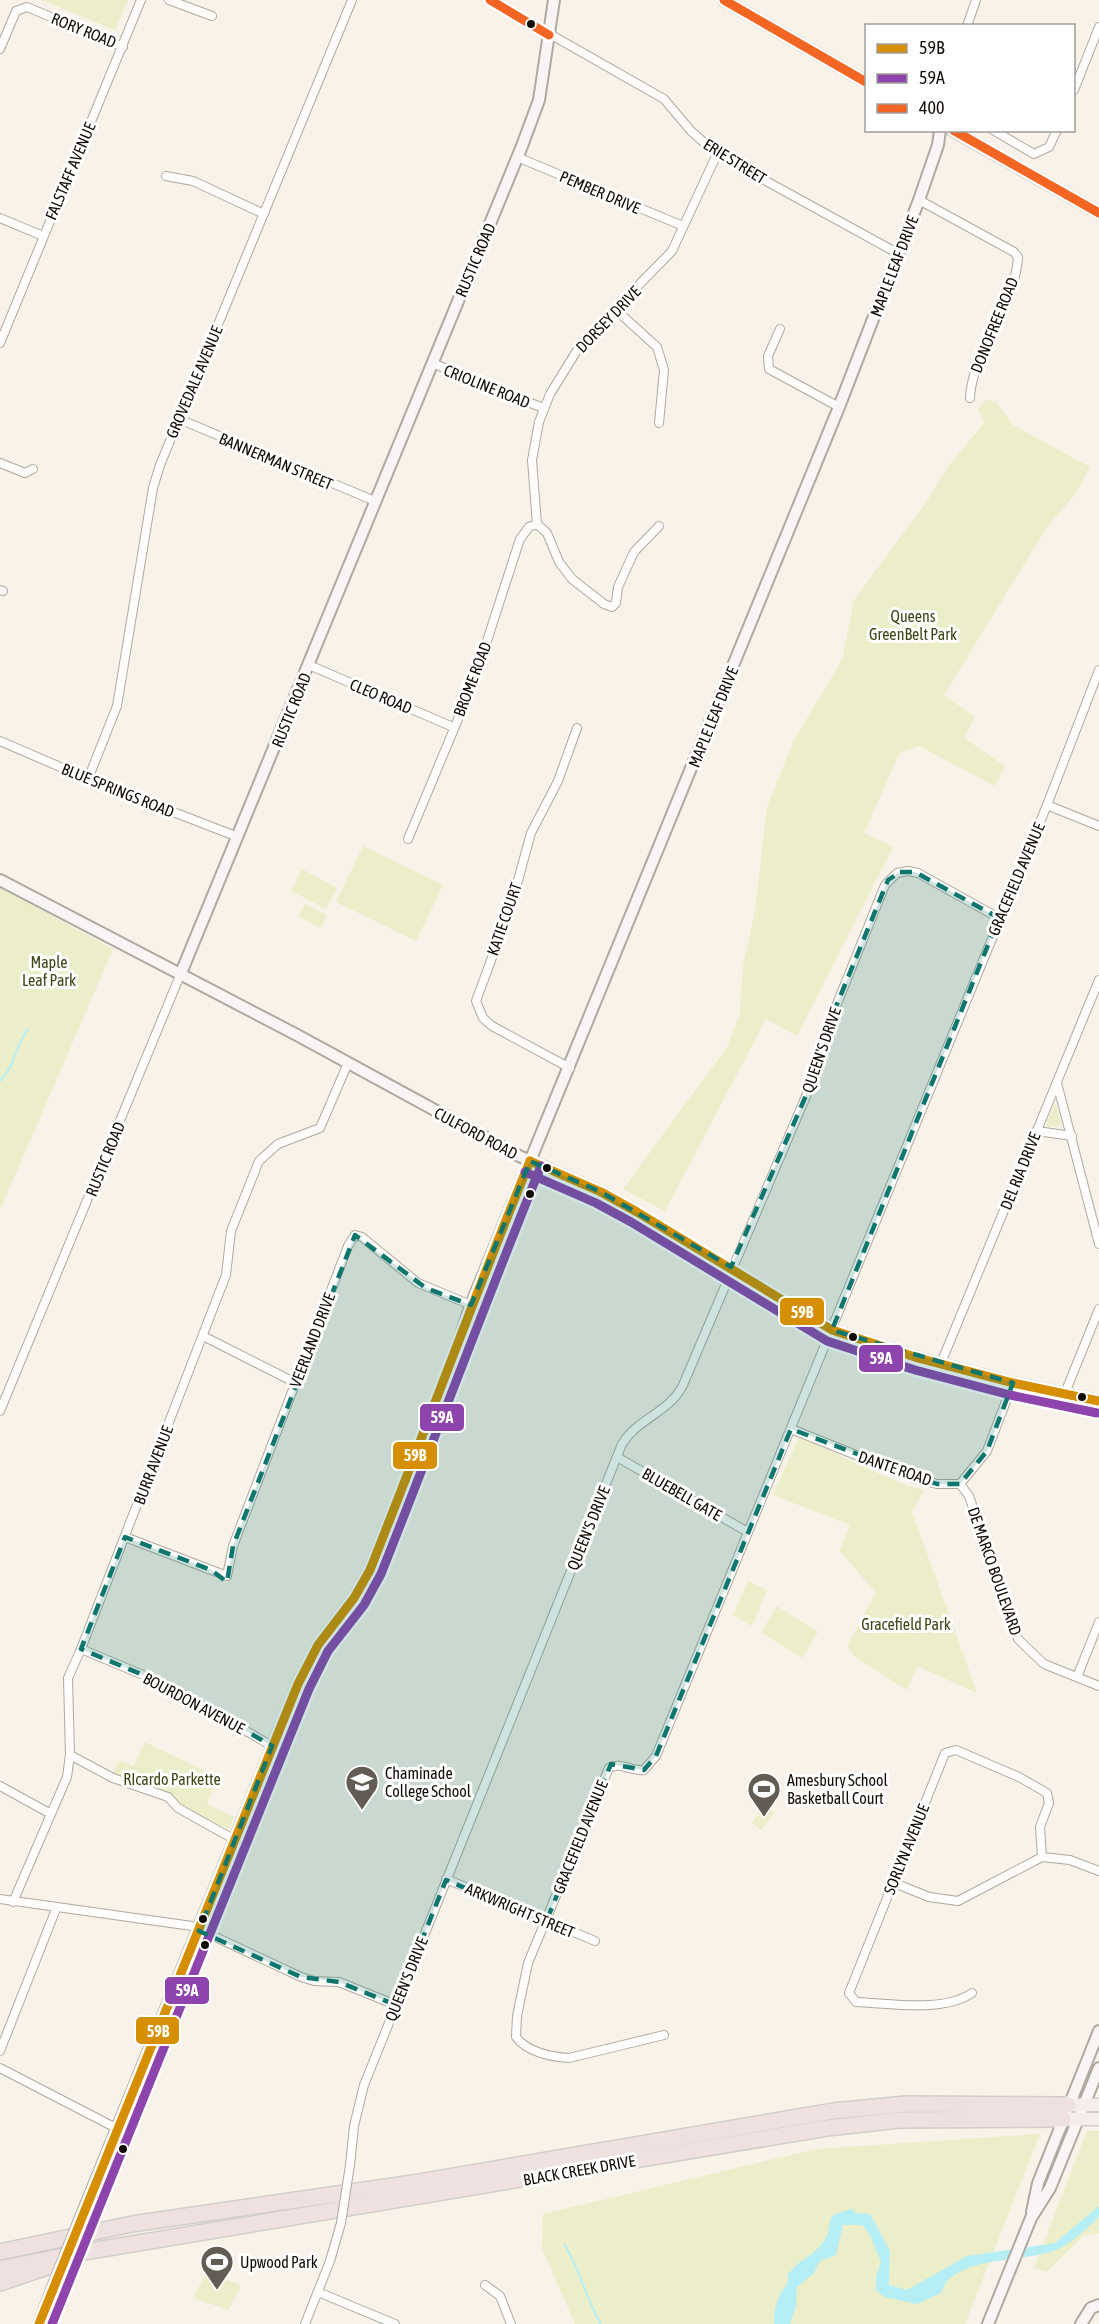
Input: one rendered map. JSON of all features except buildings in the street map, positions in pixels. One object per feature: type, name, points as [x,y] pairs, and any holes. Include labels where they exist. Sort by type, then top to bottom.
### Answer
[{"type":"highway","name":"BLACK CREEK DRIVE","points":[[56,2238],[413,2183],[833,2111],[906,2104],[1070,2114]]},
{"type":"highway","name":"BLACK CREEK DRIVE","points":[[0,2269],[62,2255],[826,2128],[899,2120],[1070,2114]]},
{"type":"highway","points":[[0,2244],[56,2238]]},
{"type":"highway","points":[[0,2252],[56,2238]]},
{"type":"highway","points":[[0,2283],[44,2270],[84,2252]]},
{"type":"main road","name":"BLACK CREEK DRIVE","points":[[1070,2114],[1084,2105],[1099,2105]]},
{"type":"main road","name":"BLACK CREEK DRIVE","points":[[1070,2114],[1099,2119]]},
{"type":"street","name":"FALSTAFF AVENUE","points":[[0,343],[141,0]]},
{"type":"street","points":[[170,0],[212,16]]},
{"type":"street","name":"GROVEDALE AVENUE","points":[[88,779],[117,706],[153,488],[179,419],[352,0]]},
{"type":"street","name":"ERIE STREET","points":[[490,0],[664,99],[696,136],[717,154],[899,254]]},
{"type":"street","name":"RUSTIC ROAD","points":[[0,1411],[518,157],[539,100],[554,0]]},
{"type":"street","points":[[724,0],[865,81]]},
{"type":"street","points":[[968,24],[976,0]]},
{"type":"street","name":"RORY ROAD","points":[[0,49],[16,11],[27,7],[123,47]]},
{"type":"street","points":[[1075,87],[1099,27]]},
{"type":"street","name":"MAPLE LEAF DRIVE","points":[[39,2324],[200,1931],[272,1746],[313,1653],[354,1598],[370,1570],[452,1362],[471,1305],[839,407],[920,201],[938,146],[940,132]]},
{"type":"street","points":[[956,132],[1099,213]]},
{"type":"street","points":[[996,132],[1027,151],[1041,153],[1049,147],[1056,132]]},
{"type":"street","name":"DORSEY DRIVE","points":[[537,524],[532,460],[543,408],[570,359],[672,251],[717,154]]},
{"type":"street","name":"PEMBER DRIVE","points":[[518,157],[683,226]]},
{"type":"street","points":[[166,176],[193,181],[264,214]]},
{"type":"street","name":"DONOFREE ROAD","points":[[920,201],[1014,252],[1018,257],[1014,277],[973,378],[970,398]]},
{"type":"street","points":[[0,218],[43,236]]},
{"type":"street","points":[[615,309],[657,347],[664,370],[659,423]]},
{"type":"street","points":[[780,329],[768,356],[769,369],[839,407]]},
{"type":"street","name":"CRIOLINE ROAD","points":[[432,363],[543,408]]},
{"type":"street","name":"BANNERMAN STREET","points":[[179,419],[375,501]]},
{"type":"street","points":[[0,463],[25,473],[33,469]]},
{"type":"street","points":[[537,524],[547,533],[560,562],[572,579],[612,607],[618,587],[634,552],[659,526]]},
{"type":"street","name":"BROME ROAD","points":[[408,839],[474,681],[520,539],[529,527],[537,524]]},
{"type":"street","name":"CLEO ROAD","points":[[309,664],[453,727]]},
{"type":"street","name":"GRACEFIELD AVENUE","points":[[664,2035],[569,2058],[556,2058],[531,2049],[516,2037],[524,1977],[609,1768],[617,1765],[634,1772],[644,1770],[656,1756],[746,1531],[791,1429],[1047,805],[1099,670]]},
{"type":"street","name":"KATIE COURT","points":[[570,1068],[492,1026],[483,1018],[476,1001],[511,906],[531,833],[558,781],[578,728]]},
{"type":"street","name":"BLUE SPRINGS ROAD","points":[[0,741],[88,779],[238,837]]},
{"type":"street","points":[[1047,805],[1099,826]]},
{"type":"street","name":"QUEEN'S DRIVE","points":[[305,2324],[341,2223],[358,2104],[446,1879],[628,1434],[677,1398],[731,1267],[818,1068],[828,1026],[888,880],[900,872],[915,872],[999,918]]},
{"type":"street","name":"CULFORD ROAD","points":[[0,880],[181,973],[458,1124],[530,1161],[601,1192],[731,1267],[832,1330],[1013,1383],[1099,1401]]},
{"type":"street","name":"DEL RIA DRIVE","points":[[941,1363],[1099,980]]},
{"type":"street","name":"BURR AVENUE","points":[[14,1902],[67,1777],[70,1755],[68,1678],[226,1275],[231,1231],[255,1168],[265,1154],[278,1144],[320,1128],[348,1063]]},
{"type":"street","points":[[1057,1083],[1099,1244]]},
{"type":"street","points":[[1037,1131],[1072,1136]]},
{"type":"street","name":"VEERLAND DRIVE","points":[[125,1537],[227,1576],[233,1546],[348,1246],[355,1235],[362,1236],[426,1288],[471,1305]]},
{"type":"street","points":[[1065,1393],[1099,1309]]},
{"type":"street","points":[[203,1336],[296,1383]]},
{"type":"street","points":[[960,1484],[987,1451],[1013,1383]]},
{"type":"street","name":"DANTE ROAD","points":[[791,1429],[916,1479],[937,1484],[960,1484]]},
{"type":"street","name":"BLUEBELL GATE","points":[[617,1457],[746,1531]]},
{"type":"street","name":"DE MARCO BOULEVARD","points":[[960,1484],[969,1496],[1018,1639],[1044,1664],[1099,1686]]},
{"type":"street","points":[[1077,1677],[1099,1622]]},
{"type":"street","name":"BOURDON AVENUE","points":[[81,1649],[167,1685],[272,1746]]},
{"type":"street","name":"SORLYN AVENUE","points":[[972,1993],[944,2004],[856,2002],[849,1993],[942,1756],[949,1751],[956,1750],[1019,1777],[1047,1793],[1049,1803],[1040,1827],[1042,1857]]},
{"type":"street","points":[[70,1755],[113,1778],[168,1797],[178,1808],[228,1836]]},
{"type":"street","points":[[0,1786],[51,1814]]},
{"type":"street","points":[[892,1882],[929,1897],[958,1901],[1042,1857],[1070,1860],[1099,1871]]},
{"type":"street","name":"ARKWRIGHT STREET","points":[[446,1879],[595,1941]]},
{"type":"street","points":[[0,1899],[56,1909],[192,1926],[301,1977],[314,1981],[339,1982],[396,2005]]},
{"type":"street","points":[[0,2051],[56,1909]]},
{"type":"street","points":[[988,2324],[1031,2218],[1038,2183],[1070,2114],[1099,2031]]},
{"type":"street","points":[[0,2068],[118,2129]]},
{"type":"street","points":[[1084,2105],[1099,2068]]},
{"type":"street","points":[[485,2285],[500,2296],[511,2324]]},
{"type":"street","points":[[318,2292],[394,2324]]},
{"type":"street","points":[[1081,2324],[1091,2308],[1099,2305]]},
{"type":"highlighted area","points":[[900,872],[915,872],[999,918],[832,1330],[1013,1383],[987,1451],[960,1484],[937,1484],[791,1429],[656,1756],[644,1770],[611,1764],[546,1922],[446,1880],[396,2005],[339,1982],[301,1977],[199,1931],[272,1746],[167,1685],[81,1649],[125,1537],[211,1570],[227,1582],[233,1546],[355,1235],[426,1288],[471,1305],[530,1161],[601,1192],[731,1267],[818,1068],[828,1026],[888,880]]},
{"type":"green space","points":[[42,0],[128,0],[115,30]]},
{"type":"green space","name":"Queens GreenBelt Park","points":[[986,399],[997,403],[1013,425],[1090,467],[1076,493],[1047,527],[944,695],[975,717],[964,738],[1005,766],[995,786],[919,746],[900,752],[864,833],[893,847],[797,1036],[766,1019],[665,1211],[623,1189],[727,1047],[740,1014],[743,966],[755,911],[767,807],[794,740],[842,660],[854,600],[926,503],[947,468],[985,422],[978,410]]},
{"type":"green space","points":[[363,846],[443,885],[416,941],[336,902]]},
{"type":"green space","points":[[302,869],[337,888],[326,909],[291,891]]},
{"type":"green space","name":"Maple Leaf Park","points":[[0,888],[113,949],[0,1210]]},
{"type":"green space","points":[[305,904],[327,915],[321,928],[298,916]]},
{"type":"green space","points":[[1055,1103],[1062,1125],[1048,1127],[1046,1124]]},
{"type":"green space","name":"Gracefield Park","points":[[799,1437],[900,1483],[924,1490],[912,1512],[977,1693],[917,1666],[907,1690],[854,1656],[847,1646],[876,1593],[840,1551],[850,1525],[773,1495]]},
{"type":"green space","points":[[748,1581],[767,1590],[752,1626],[733,1615]]},
{"type":"green space","points":[[777,1606],[818,1632],[802,1658],[761,1632]]},
{"type":"green space","name":"RIcardo Parkette","points":[[145,1742],[211,1774],[208,1780],[214,1786],[207,1804],[234,1817],[229,1829],[113,1774],[119,1761],[134,1766]]},
{"type":"green space","name":"Amesbury School Basketball Court","points":[[766,1806],[775,1812],[761,1830],[752,1823]]},
{"type":"green space","points":[[1087,2131],[1099,2131],[1099,2233],[1083,2236],[1047,2272],[1034,2268]]},
{"type":"green space","points":[[1040,2134],[965,2324],[575,2324],[542,2248],[543,2214],[816,2149]]},
{"type":"green space","name":"Upwood Park","points":[[206,2273],[241,2285],[229,2310],[193,2298]]},
{"type":"water","points":[[1099,2206],[1099,2217],[1064,2246],[1037,2255],[972,2267],[947,2281],[941,2293],[917,2304],[884,2297],[876,2290],[876,2276],[881,2262],[870,2235],[862,2225],[843,2225],[836,2255],[820,2261],[813,2274],[797,2287],[796,2306],[790,2324],[774,2324],[777,2304],[788,2275],[821,2245],[826,2238],[831,2218],[842,2212],[853,2209],[855,2213],[870,2214],[890,2251],[889,2285],[907,2290],[967,2256],[1055,2243]]},
{"type":"waterway","points":[[0,1081],[9,1069],[28,1029]]},
{"type":"waterway","points":[[564,2244],[601,2324]]},
{"type":"transit line","name":"400","points":[[490,0],[549,35]]},
{"type":"transit line","name":"400","points":[[724,0],[865,81]]},
{"type":"transit line","name":"400","points":[[957,132],[1099,213]]},
{"type":"transit line","name":"59B","points":[[530,1161],[601,1192],[637,1212],[832,1330],[918,1358],[1013,1383],[1099,1401]]},
{"type":"transit line","name":"59B","points":[[39,2324],[298,1684],[318,1645],[354,1598],[370,1570],[530,1161]]},
{"type":"transit line","name":"59A","points":[[52,2324],[309,1689],[328,1651],[364,1605],[381,1574],[541,1166]]},
{"type":"transit line","name":"59A","points":[[525,1172],[596,1203],[631,1222],[827,1341],[915,1370],[1010,1395],[1097,1413]]},
{"type":"place","name":"Chaminade College School","points":[[362,1811]]},
{"type":"place","name":"Amesbury School Basketball Court","points":[[764,1818]]},
{"type":"place","name":"Upwood Park","points":[[217,2291]]}]
